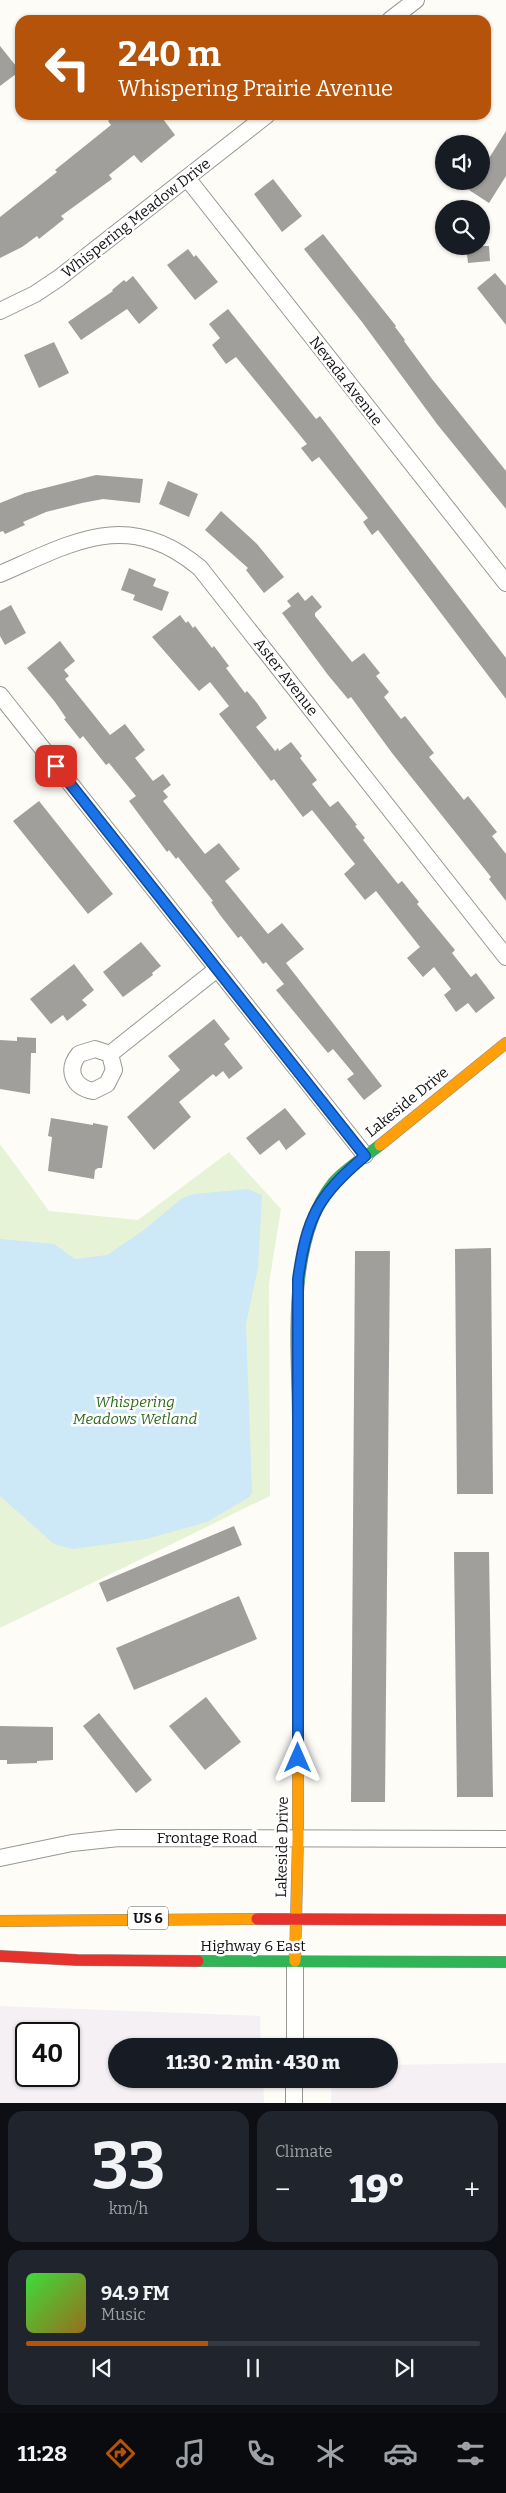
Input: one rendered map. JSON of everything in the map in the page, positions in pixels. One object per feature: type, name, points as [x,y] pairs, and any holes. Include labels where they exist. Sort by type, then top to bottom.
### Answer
[{"type":"main road","name":"Lakeside Drive","points":[[295,1961],[298,1838],[298,1279],[305,1240],[311,1221],[334,1182],[506,1043]]},
{"type":"main road","name":"Highway 6 East","points":[[0,1921],[146,1918],[506,1920]]},
{"type":"main road","name":"Highway 6 East","points":[[0,1956],[77,1960],[506,1962]]},
{"type":"street","points":[[396,15],[416,0]]},
{"type":"street","name":"Whispering Meadow Drive","points":[[0,311],[35,294],[60,278],[260,120]]},
{"type":"street","name":"Nevada Avenue","points":[[187,178],[506,583]]},
{"type":"street","name":"Aster Avenue","points":[[0,574],[73,542],[96,536],[120,534],[140,536],[163,543],[184,554],[200,568],[506,956]]},
{"type":"street","points":[[0,695],[365,1156]]},
{"type":"street","points":[[110,1054],[217,969]]},
{"type":"street","name":"Frontage Road","points":[[0,1858],[72,1843],[119,1838],[506,1840]]},
{"type":"street","points":[[295,1961],[295,2038]]},
{"type":"street","points":[[294,2088],[294,2103]]},
{"type":"shaded area","points":[[0,2006],[260,2016],[261,2038],[108,2038],[108,2088],[263,2088],[264,2103],[0,2103]]},
{"type":"shaded area","points":[[506,2063],[506,2103],[331,2103],[332,2088],[398,2088],[398,2065]]},
{"type":"green space","name":"Whispering Meadows Wetland","points":[[0,1144],[49,1211],[138,1220],[229,1152],[281,1209],[269,1284],[270,1496],[0,1628]]},
{"type":"water","name":"Whispering Meadows Wetland","points":[[248,1189],[262,1195],[258,1268],[246,1324],[252,1493],[248,1498],[207,1522],[146,1539],[73,1549],[54,1544],[0,1496],[0,1239],[54,1244],[75,1259],[107,1255],[144,1230],[181,1199],[194,1194]]},
{"type":"building","points":[[0,46],[15,65],[15,75],[0,86]]},
{"type":"building","points":[[164,120],[175,135],[141,163],[134,155],[109,175],[112,179],[61,216],[64,219],[39,239],[37,236],[22,247],[0,258],[0,217],[57,172],[55,170],[111,125],[108,121]]},
{"type":"building","points":[[506,131],[506,176],[490,201],[469,190],[490,190],[490,157]]},
{"type":"building","points":[[273,179],[302,216],[282,232],[254,194]]},
{"type":"building","points":[[323,234],[396,326],[404,341],[432,379],[506,471],[506,509],[437,424],[362,322],[304,249]]},
{"type":"building","points":[[188,249],[194,257],[196,255],[218,282],[195,300],[167,265]]},
{"type":"building","points":[[467,255],[490,255],[490,261],[468,263]]},
{"type":"building","points":[[495,273],[506,286],[506,325],[477,288]]},
{"type":"building","points":[[133,276],[158,308],[139,324],[127,309],[81,340],[68,322],[113,291],[124,280],[126,282]]},
{"type":"building","points":[[228,309],[316,419],[320,416],[506,658],[506,699],[378,530],[372,535],[363,522],[368,518],[319,457],[312,462],[301,448],[307,444],[236,357],[226,364],[212,345],[220,338],[209,324]]},
{"type":"building","points":[[54,342],[69,373],[39,388],[24,355]]},
{"type":"building","points":[[96,475],[143,479],[140,503],[103,499],[82,503],[46,512],[23,522],[25,525],[5,534],[3,531],[0,532],[0,503],[25,493]]},
{"type":"building","points":[[168,481],[198,494],[189,517],[159,504]]},
{"type":"building","points":[[221,511],[257,544],[284,577],[264,593],[246,570],[248,568],[205,530]]},
{"type":"building","points":[[129,568],[156,579],[153,586],[169,592],[162,611],[133,600],[135,595],[121,590]]},
{"type":"building","points":[[298,592],[305,601],[312,595],[322,607],[315,613],[315,616],[352,662],[364,653],[380,673],[376,676],[389,692],[384,697],[401,719],[405,716],[434,753],[429,757],[464,800],[468,796],[497,832],[492,836],[506,854],[506,901],[489,879],[491,877],[392,753],[351,697],[348,699],[328,675],[282,613],[291,606],[287,601]]},
{"type":"building","points":[[11,605],[26,633],[5,645],[0,636],[0,611]]},
{"type":"building","points":[[180,615],[186,623],[188,621],[193,628],[195,626],[212,648],[214,646],[229,666],[226,668],[245,693],[247,691],[257,703],[267,718],[256,727],[275,751],[278,748],[279,751],[291,742],[302,756],[300,758],[317,780],[312,784],[330,807],[338,801],[357,825],[355,826],[365,838],[363,840],[398,884],[402,881],[419,902],[417,904],[455,950],[452,953],[471,977],[476,973],[495,998],[476,1013],[468,1003],[456,1012],[444,995],[451,989],[434,967],[423,977],[407,958],[420,947],[376,891],[365,900],[344,874],[355,864],[312,810],[303,817],[274,779],[271,781],[219,714],[229,706],[210,682],[199,691],[152,637]]},
{"type":"building","points":[[60,641],[75,661],[64,670],[69,676],[65,679],[110,735],[125,724],[145,750],[135,758],[153,781],[163,774],[171,785],[163,791],[168,797],[163,801],[205,854],[219,843],[240,869],[225,881],[268,934],[282,923],[304,949],[286,963],[382,1086],[364,1100],[347,1079],[354,1074],[333,1049],[328,1053],[276,990],[284,984],[266,962],[263,964],[241,936],[238,938],[211,902],[213,901],[178,857],[176,859],[169,850],[167,852],[129,801],[136,796],[109,763],[106,765],[83,736],[80,739],[64,719],[66,718],[55,702],[27,668]]},
{"type":"building","points":[[39,801],[113,894],[88,914],[13,821]]},
{"type":"building","points":[[141,942],[161,966],[152,973],[153,975],[123,997],[103,972]]},
{"type":"building","points":[[74,964],[94,990],[82,1000],[87,1005],[67,1021],[63,1015],[51,1024],[30,999]]},
{"type":"building","points":[[214,1019],[230,1039],[224,1044],[243,1068],[229,1079],[223,1071],[216,1077],[213,1074],[179,1102],[191,1117],[154,1150],[127,1117],[180,1070],[168,1056]]},
{"type":"building","points":[[17,1037],[36,1038],[36,1053],[31,1053],[30,1094],[0,1089],[0,1040],[17,1041]]},
{"type":"building","points":[[285,1108],[306,1134],[286,1150],[279,1140],[260,1155],[246,1138]]},
{"type":"building","points":[[51,1118],[108,1126],[102,1168],[95,1170],[94,1179],[48,1171],[52,1137],[48,1136]]},
{"type":"building","points":[[491,1248],[493,1494],[457,1494],[455,1249]]},
{"type":"building","points":[[355,1251],[390,1251],[385,1802],[351,1802]]},
{"type":"building","points":[[234,1526],[242,1545],[107,1602],[99,1583]]},
{"type":"building","points":[[454,1552],[489,1552],[493,1797],[457,1797]]},
{"type":"building","points":[[239,1596],[257,1639],[134,1690],[116,1648]]},
{"type":"building","points":[[206,1697],[241,1742],[205,1770],[169,1726]]},
{"type":"building","points":[[99,1713],[152,1780],[136,1793],[83,1726]]},
{"type":"building","points":[[0,1726],[53,1727],[53,1760],[37,1761],[37,1763],[7,1764],[7,1760],[0,1760]]},
{"type":"traffic: fast","points":[[298,1423],[296,1331],[301,1266],[307,1236],[318,1208],[333,1183],[349,1168],[380,1145]]},
{"type":"traffic: fast","points":[[198,1961],[506,1962]]},
{"type":"traffic: slow","points":[[380,1145],[506,1043]]},
{"type":"traffic: slow","points":[[295,1961],[298,1838],[298,1627]]},
{"type":"traffic: slow","points":[[0,1921],[257,1919]]},
{"type":"traffic: jam","points":[[298,1423],[298,1627]]},
{"type":"traffic: jam","points":[[257,1919],[506,1920]]},
{"type":"traffic: jam","points":[[0,1956],[77,1960],[198,1961]]},
{"type":"route","points":[[56,766],[365,1156],[334,1182],[322,1200],[311,1221],[302,1250],[298,1279],[298,1758]]}]
